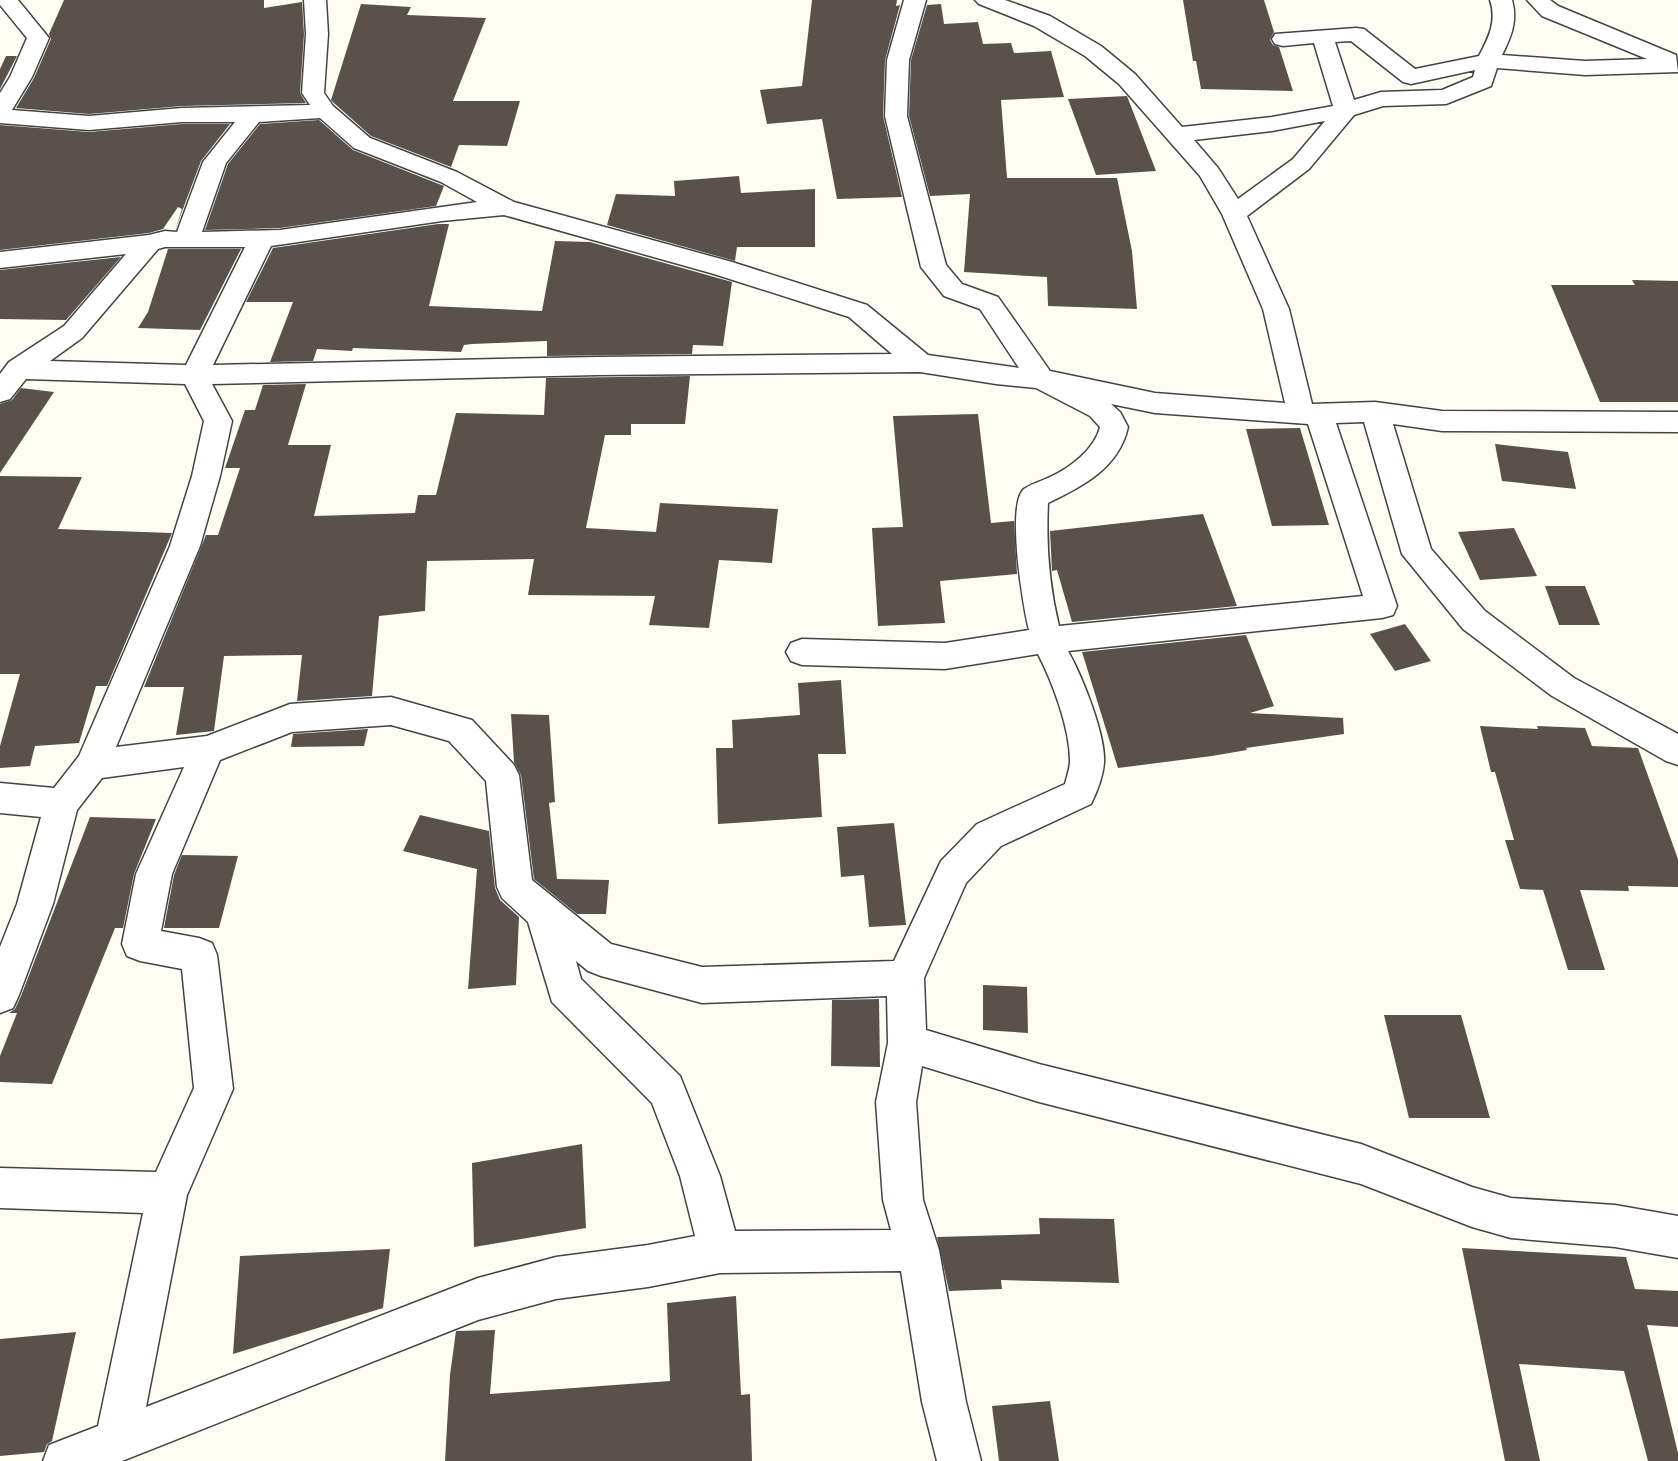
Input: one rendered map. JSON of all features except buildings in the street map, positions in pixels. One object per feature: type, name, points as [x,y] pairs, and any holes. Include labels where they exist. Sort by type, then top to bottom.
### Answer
[{"type":"street","points":[[0,111],[21,78],[38,38],[7,0]]},
{"type":"street","points":[[315,0],[317,34],[313,93],[325,111],[362,142],[449,177],[505,207],[723,268],[858,311],[920,363]]},
{"type":"street","points":[[915,0],[898,60],[896,116],[934,267],[953,290],[988,303],[1041,379],[1100,410],[1110,419],[1114,427],[1110,444],[1075,478],[1034,497],[1031,541],[1036,596],[1047,640],[1062,669],[1084,736],[1087,763],[1079,793],[989,835],[953,872],[905,978],[907,1043],[896,1102],[897,1142],[903,1200],[918,1251],[944,1402],[959,1461]]},
{"type":"street","points":[[802,652],[945,656],[1047,640],[1382,606],[1310,414],[1276,309],[1234,214],[1210,173],[1127,79],[1093,51],[1042,21],[986,0]]},
{"type":"street","points":[[1177,135],[1272,124],[1346,110],[1381,99],[1446,97],[1483,81],[1488,61],[1501,35],[1505,13],[1501,0]]},
{"type":"street","points":[[1538,0],[1550,11],[1678,64]]},
{"type":"street","points":[[1283,39],[1356,34],[1411,77],[1488,61],[1585,68],[1678,64]]},
{"type":"street","points":[[1322,36],[1346,110]]},
{"type":"street","points":[[1234,214],[1301,164],[1346,110]]},
{"type":"street","points":[[0,116],[88,123],[182,115],[252,115],[325,111]]},
{"type":"street","points":[[186,240],[215,162],[252,115]]},
{"type":"street","points":[[0,260],[149,243],[165,239],[261,240],[505,207]]},
{"type":"street","points":[[194,375],[231,306],[261,240]]},
{"type":"street","points":[[0,392],[19,369],[73,332],[149,243]]},
{"type":"street","points":[[19,369],[194,375],[598,366],[920,363],[996,375],[1041,379],[1155,403],[1310,414],[1375,412],[1442,421],[1678,422]]},
{"type":"street","points":[[0,995],[35,904],[63,804],[92,765],[186,546],[206,476],[218,421],[194,375]]},
{"type":"street","points":[[1375,412],[1417,555],[1474,620],[1563,687],[1678,751]]},
{"type":"street","points":[[92,765],[208,750],[290,718],[391,711],[460,730],[502,775],[512,847],[514,887],[601,959],[702,985],[905,978]]},
{"type":"street","points":[[118,1438],[166,1193],[214,1089],[199,955],[140,944],[153,874],[208,750]]},
{"type":"street","points":[[0,798],[63,804]]},
{"type":"street","points":[[544,914],[565,989],[666,1090],[700,1176],[720,1252]]},
{"type":"street","points":[[907,1043],[1039,1083],[1361,1164],[1472,1207],[1511,1218],[1615,1226],[1678,1237]]},
{"type":"street","points":[[0,1188],[166,1193]]},
{"type":"street","points":[[65,1461],[118,1438],[478,1299],[556,1278],[648,1266],[720,1252],[918,1251]]}]
